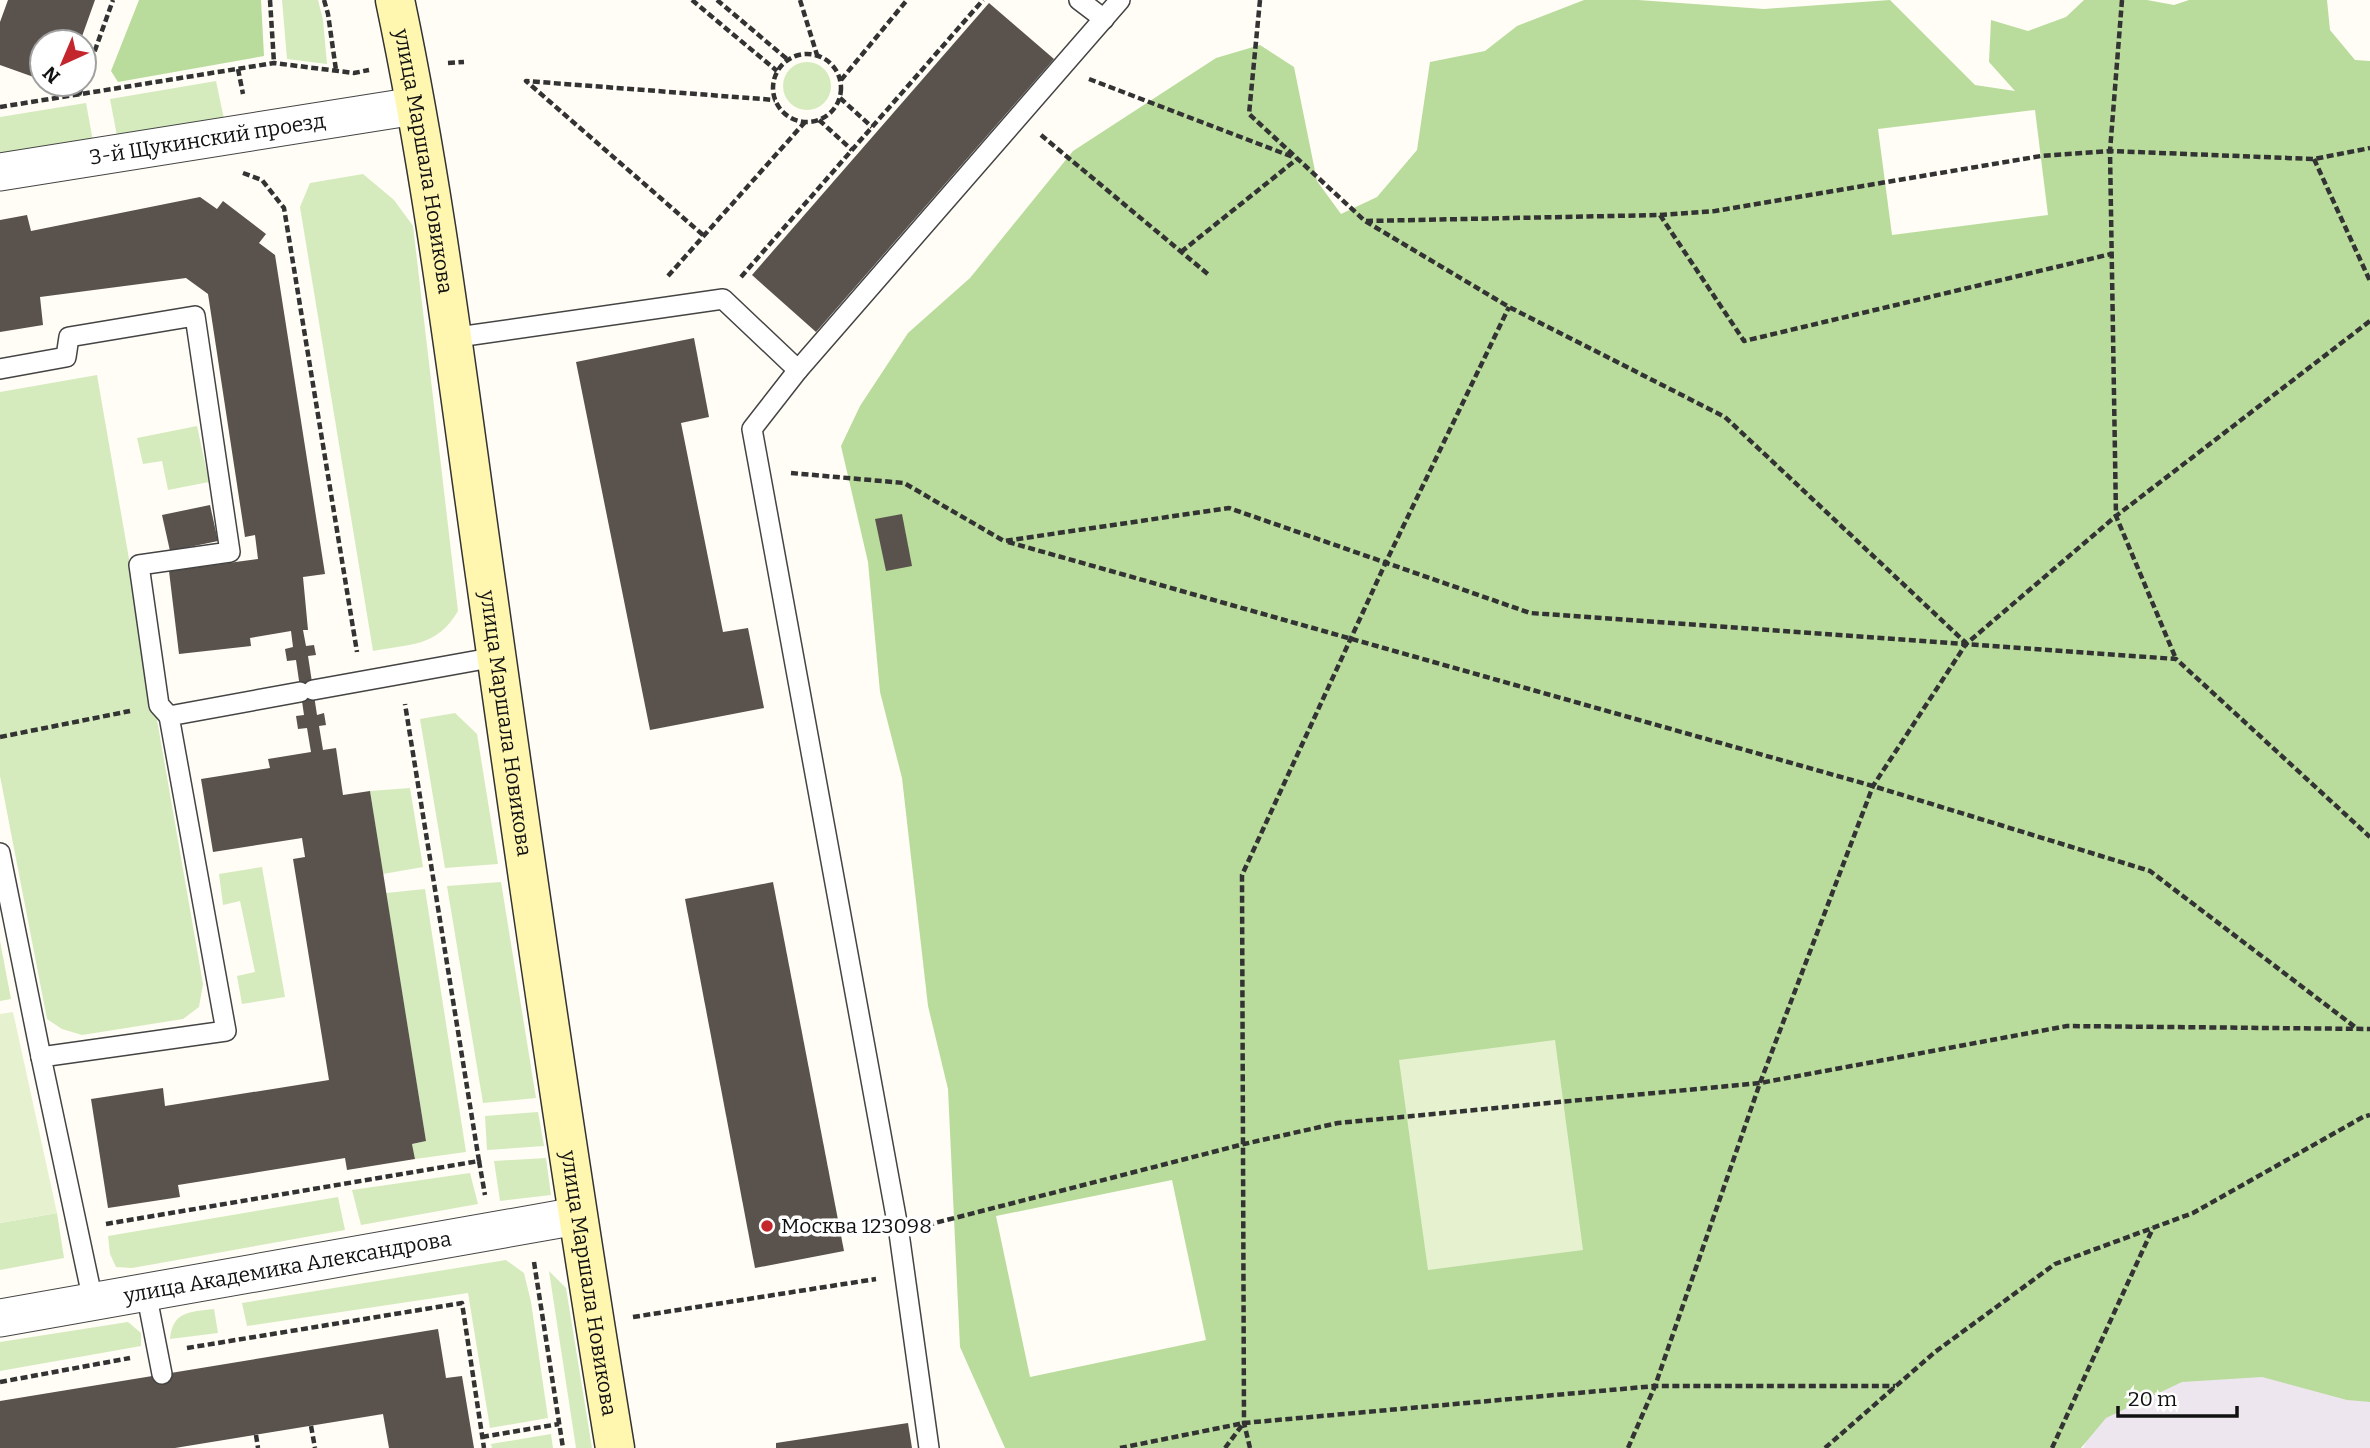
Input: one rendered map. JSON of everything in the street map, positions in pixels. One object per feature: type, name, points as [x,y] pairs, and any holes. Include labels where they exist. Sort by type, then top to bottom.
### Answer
[{"type":"street","points":[[380,0],[408,64]]},
{"type":"street","name":"улица Маршала Новикова","points":[[395,0],[415,106],[451,338],[577,1216],[615,1448]]},
{"type":"street","points":[[408,64],[420,0]]},
{"type":"street","name":"3-й Щукинский проезд","points":[[0,172],[415,106]]},
{"type":"street","name":"улица Академика Александрова","points":[[0,1318],[577,1216]]},
{"type":"lane","points":[[1079,0],[1104,19]]},
{"type":"lane","points":[[929,1448],[899,1233],[752,429],[798,370],[1120,0]]},
{"type":"lane","points":[[451,338],[723,299],[798,370]]},
{"type":"lane","points":[[0,369],[66,358],[69,337],[195,316],[230,552],[139,565],[226,1031],[41,1057]]},
{"type":"lane","points":[[164,710],[307,691],[496,657]]},
{"type":"lane","points":[[0,853],[93,1301]]},
{"type":"lane","points":[[146,1292],[162,1374]]},
{"type":"path","points":[[98,42],[113,0]]},
{"type":"path","points":[[270,0],[274,63]]},
{"type":"path","points":[[324,0],[336,70]]},
{"type":"path","points":[[692,0],[777,71]]},
{"type":"path","points":[[718,0],[787,59]]},
{"type":"path","points":[[800,0],[817,55]]},
{"type":"path","points":[[841,81],[907,0]]},
{"type":"path","points":[[723,299],[983,0]]},
{"type":"path","points":[[1260,0],[1249,114],[1365,221],[1509,307],[1725,417],[1966,643]]},
{"type":"path","points":[[2122,0],[2110,151],[2116,516],[2176,659],[2370,837]]},
{"type":"path","points":[[802,53],[817,55],[832,65],[841,81],[840,98],[832,111],[819,120],[805,122],[786,116],[775,100],[772,85],[777,71],[787,59],[802,53]]},
{"type":"path","points":[[98,92],[274,63],[354,73],[408,64],[464,62]]},
{"type":"path","points":[[1061,68],[1297,159]]},
{"type":"path","points":[[703,235],[526,81],[775,100]]},
{"type":"path","points":[[0,107],[59,98]]},
{"type":"path","points":[[840,98],[872,127]]},
{"type":"path","points":[[1018,117],[1209,275]]},
{"type":"path","points":[[819,120],[852,150]]},
{"type":"path","points":[[638,311],[805,122]]},
{"type":"path","points":[[1365,221],[1660,215],[1715,211],[2041,156],[2110,151],[2314,159],[2370,148]]},
{"type":"path","points":[[1181,252],[1297,159]]},
{"type":"path","points":[[2314,159],[2370,281]]},
{"type":"path","points":[[230,175],[243,173],[262,180],[284,208],[362,681]]},
{"type":"path","points":[[1660,215],[1744,341],[2111,254]]},
{"type":"path","points":[[1250,1448],[1244,1423],[1242,875],[1386,562],[1509,307]]},
{"type":"path","points":[[1628,1448],[1655,1386],[1760,1083],[1873,786],[1966,643],[2116,516],[2370,321]]},
{"type":"path","points":[[759,470],[904,483],[1003,541],[1873,786],[2150,871],[2356,1027]]},
{"type":"path","points":[[1003,541],[1229,508],[1530,612],[2176,659]]},
{"type":"path","points":[[77,1229],[479,1161],[400,674]]},
{"type":"path","points":[[0,737],[164,710]]},
{"type":"path","points":[[899,1233],[1244,1144],[1338,1123],[1760,1083],[2067,1026],[2370,1029]]},
{"type":"path","points":[[1825,1448],[1934,1352],[2055,1264],[2193,1213],[2370,1115]]},
{"type":"path","points":[[528,1224],[563,1448]]},
{"type":"path","points":[[2052,1448],[2153,1228]]},
{"type":"path","points":[[631,1317],[905,1275]]},
{"type":"path","points":[[0,1382],[157,1353],[462,1303],[484,1448]]},
{"type":"path","points":[[1120,1448],[1244,1423],[1655,1386],[1895,1386]]},
{"type":"path","points":[[1224,1448],[1244,1423]]},
{"type":"path","points":[[482,1437],[559,1424]]},
{"type":"path","points":[[311,1426],[314,1448]]},
{"type":"path","points":[[256,1435],[258,1448]]},
{"type":"shaded area","points":[[2143,1324],[2370,1379],[2370,1448],[2083,1448]]},
{"type":"green space","points":[[139,0],[261,0],[264,56],[118,82],[111,71]]},
{"type":"green space","points":[[282,0],[318,0],[323,20],[327,64],[287,59]]},
{"type":"green space","points":[[1584,0],[1638,0],[1764,9],[1890,0],[1975,85],[2015,91],[1989,62],[1991,20],[2028,31],[2066,17],[2084,0],[2147,0],[2174,5],[2189,0],[2327,0],[2330,30],[2355,60],[2370,61],[2370,1402],[2347,1400],[2262,1377],[2182,1382],[2106,1418],[2081,1448],[1005,1448],[960,1347],[948,1089],[928,1006],[902,778],[880,692],[868,562],[841,446],[860,406],[908,333],[970,278],[1073,151],[1216,58],[1260,45],[1294,67],[1317,181],[1341,214],[1377,197],[1417,150],[1430,62],[1485,51],[1517,26]],"holes":[[[2035,110],[2048,215],[1892,235],[1878,129]],[[1172,1180],[1206,1340],[1030,1377],[996,1216]]]},
{"type":"green space","points":[[807,62],[816,63],[824,69],[830,77],[830,95],[824,103],[816,109],[807,110],[798,109],[790,103],[784,95],[783,86],[784,77],[790,69],[798,63]]},
{"type":"green space","points":[[216,81],[224,119],[117,136],[110,99]]},
{"type":"green space","points":[[86,103],[93,141],[0,155],[0,117]]},
{"type":"green space","points":[[363,174],[394,200],[413,226],[458,611],[450,623],[432,638],[411,645],[373,651],[300,207],[310,183]]},
{"type":"green space","points":[[97,375],[203,984],[199,1007],[183,1019],[82,1035],[62,1029],[47,1019],[0,776],[0,392]]},
{"type":"green space","points":[[197,426],[209,482],[168,490],[162,461],[143,464],[137,438]]},
{"type":"green space","points":[[455,713],[477,734],[498,864],[445,868],[420,719]]},
{"type":"green space","points":[[410,788],[423,867],[383,874],[370,791]]},
{"type":"green space","points":[[262,867],[285,997],[242,1004],[237,976],[255,972],[240,901],[223,905],[219,874]]},
{"type":"green space","points":[[501,882],[536,1098],[483,1103],[447,886]]},
{"type":"green space","points":[[425,889],[466,1152],[415,1159],[412,1144],[426,1141],[386,893]]},
{"type":"green space","points":[[0,941],[11,999],[0,1001]]},
{"type":"green space","points":[[13,1012],[57,1213],[0,1223],[0,1014]]},
{"type":"green space","points":[[1555,1040],[1583,1250],[1428,1270],[1399,1060]]},
{"type":"green space","points":[[538,1112],[544,1146],[487,1150],[485,1116]]},
{"type":"green space","points":[[546,1158],[551,1195],[500,1201],[494,1161]]},
{"type":"green space","points":[[470,1173],[478,1204],[361,1225],[352,1190]]},
{"type":"green space","points":[[338,1197],[345,1230],[132,1268],[116,1267],[110,1254],[108,1236]]},
{"type":"green space","points":[[57,1213],[64,1258],[0,1270],[0,1223]]},
{"type":"green space","points":[[506,1260],[524,1273],[531,1302],[548,1418],[490,1428],[468,1293],[247,1326],[242,1303]]},
{"type":"green space","points":[[549,1271],[566,1288],[592,1448],[576,1448]]},
{"type":"green space","points":[[214,1309],[218,1333],[170,1339],[179,1318],[190,1312]]},
{"type":"green space","points":[[128,1322],[141,1333],[141,1346],[0,1371],[0,1342]]},
{"type":"green space","points":[[551,1434],[553,1448],[492,1448],[491,1444]]},
{"type":"building","points":[[8,0],[95,0],[85,28],[28,28],[28,75],[0,65],[0,22]]},
{"type":"building","points":[[989,3],[1054,59],[816,332],[752,275]]},
{"type":"building","points":[[200,197],[217,209],[223,201],[266,234],[259,243],[275,255],[325,574],[303,577],[308,630],[303,630],[306,646],[314,645],[316,655],[308,656],[317,715],[324,713],[326,725],[319,726],[323,750],[336,748],[343,795],[370,791],[426,1141],[412,1144],[415,1159],[347,1170],[345,1158],[178,1185],[180,1197],[108,1208],[91,1099],[163,1088],[165,1106],[329,1080],[293,859],[305,857],[302,838],[213,852],[201,779],[270,768],[268,759],[311,752],[307,728],[298,729],[296,716],[304,715],[296,660],[287,661],[285,649],[293,647],[291,631],[250,638],[251,646],[179,654],[169,571],[258,559],[255,535],[245,537],[208,294],[186,278],[40,297],[43,325],[0,332],[0,220],[27,215],[31,231]]},
{"type":"building","points":[[694,338],[709,417],[681,423],[723,632],[748,628],[764,708],[650,730],[576,362]]},
{"type":"building","points":[[210,505],[218,541],[170,551],[162,515]]},
{"type":"building","points":[[902,514],[912,566],[886,571],[875,519]]},
{"type":"building","points":[[773,882],[844,1251],[755,1268],[685,899]]},
{"type":"building","points":[[438,1329],[446,1378],[462,1376],[474,1448],[389,1448],[383,1414],[175,1448],[0,1448],[0,1401]]},
{"type":"building","points":[[908,1423],[912,1448],[776,1448],[776,1443]]},
{"type":"place","name":"Москва 123098","points":[[767,1226]]}]
